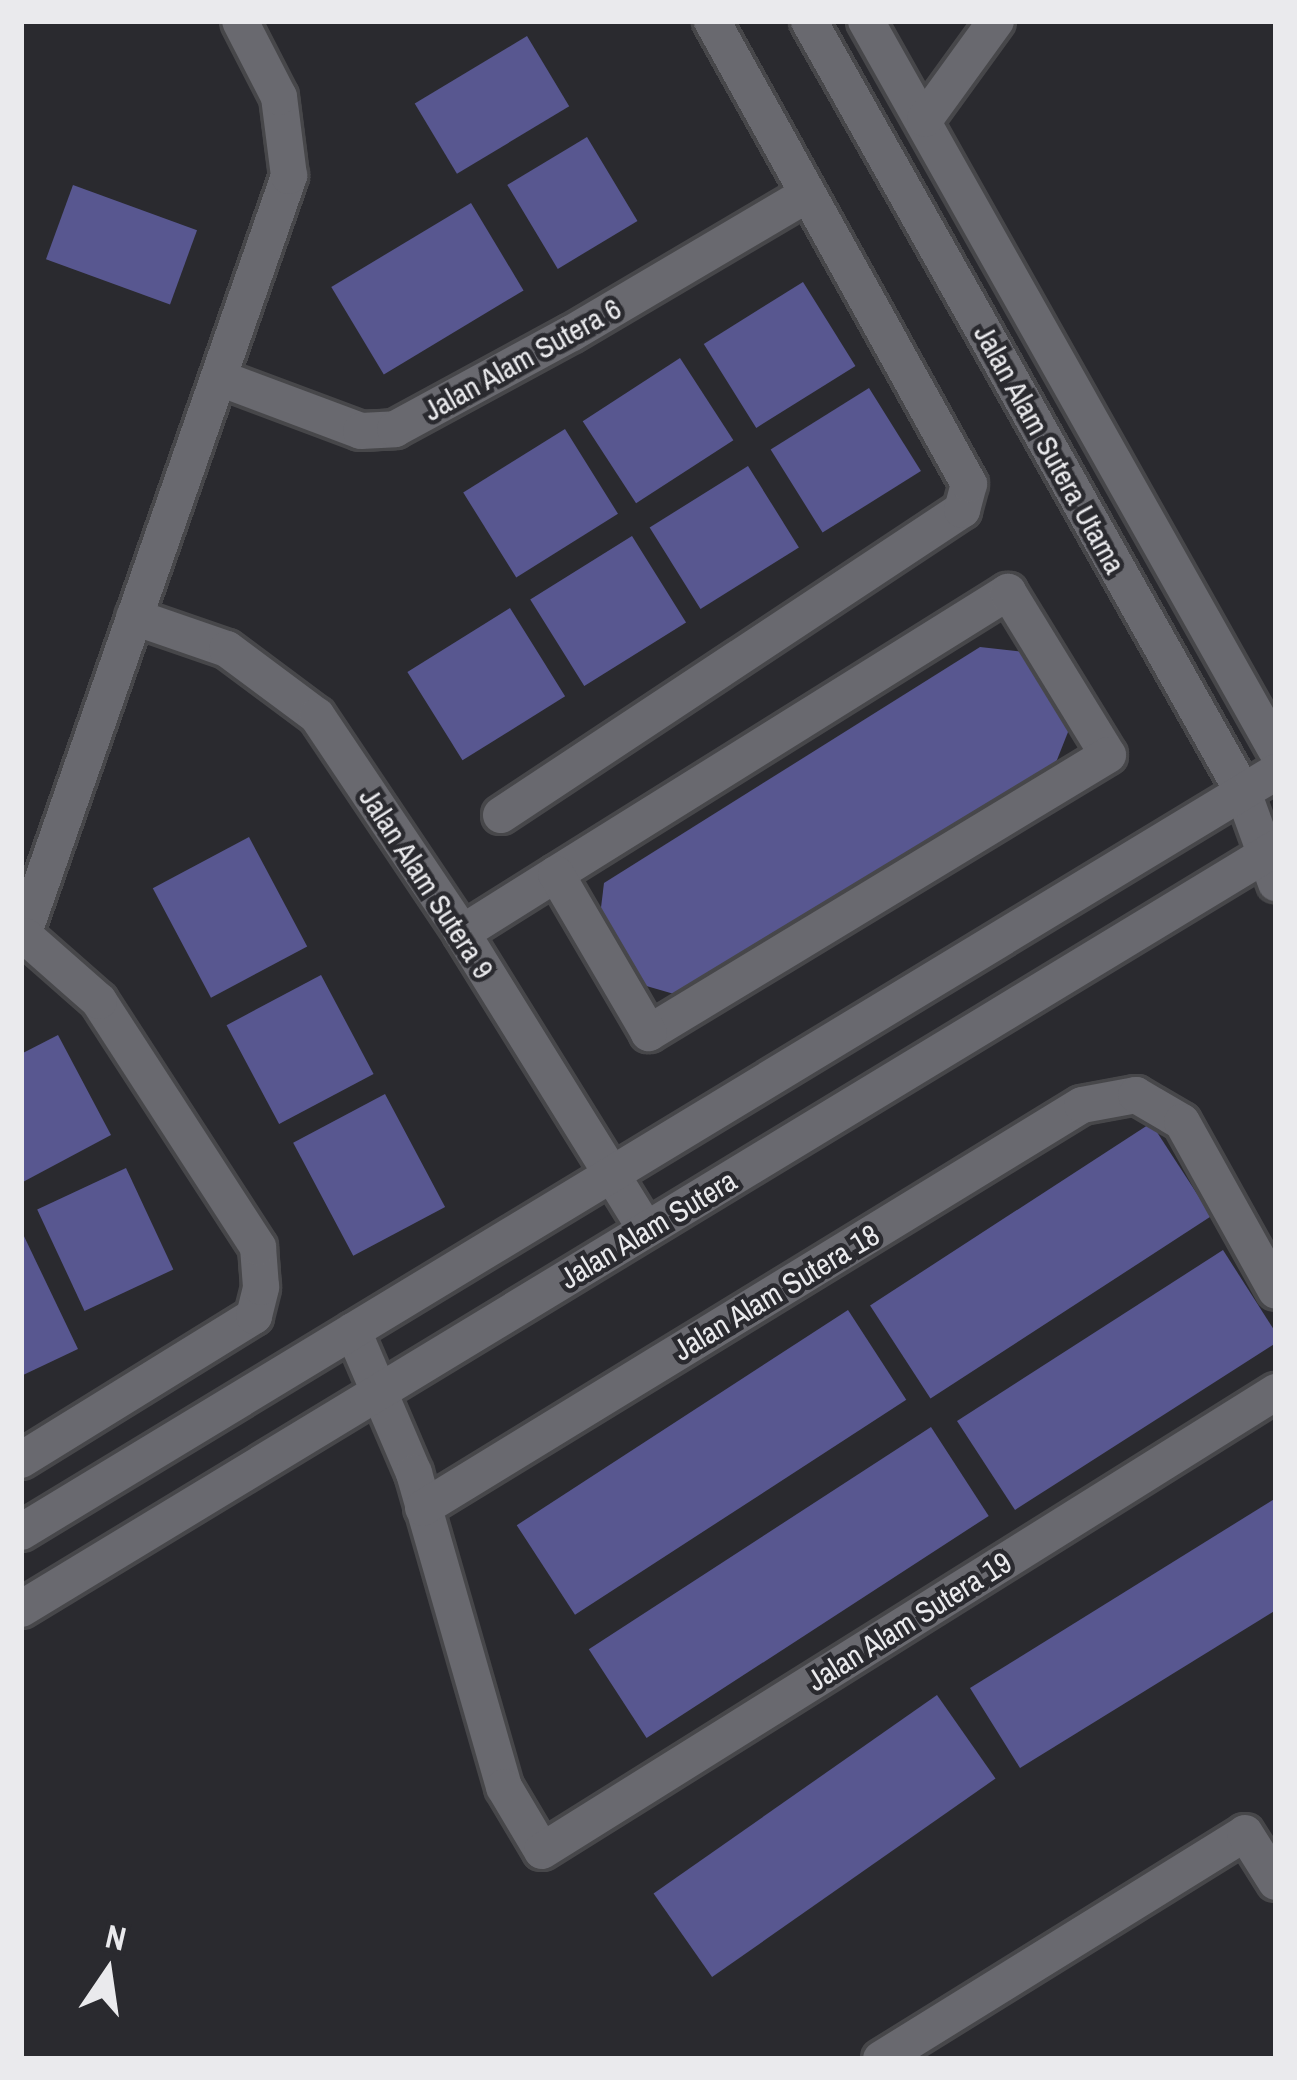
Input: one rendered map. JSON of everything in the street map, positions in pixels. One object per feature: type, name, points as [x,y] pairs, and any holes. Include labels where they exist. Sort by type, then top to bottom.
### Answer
[{"type":"street","points":[[21,1460],[254,1316],[261,1287],[258,1247],[99,1001],[23,938],[222,379],[289,176],[279,97],[240,21]]},
{"type":"street","points":[[501,815],[962,510],[969,484],[712,21]]},
{"type":"street","name":"Jalan Alam Sutera Utama","points":[[809,21],[1243,792],[1273,861]]},
{"type":"street","name":"Jalan Alam Sutera Utama","points":[[866,21],[1276,750]]},
{"type":"street","points":[[925,119],[996,21]]},
{"type":"street","name":"Jalan Alam Sutera 6","points":[[222,379],[361,431],[394,429],[572,333],[806,195]]},
{"type":"street","points":[[462,933],[556,874],[1008,592],[1108,755],[649,1033],[556,874]]},
{"type":"street","name":"Jalan Alam Sutera 9","points":[[134,616],[227,649],[317,716],[462,933],[646,1230]]},
{"type":"street","points":[[21,1532],[1276,772]]},
{"type":"street","name":"Jalan Alam Sutera","points":[[21,1610],[646,1230],[1273,861]]},
{"type":"street","name":"Jalan Alam Sutera 18","points":[[423,1508],[1082,1105],[1136,1095],[1181,1122],[1276,1291]]},
{"type":"street","points":[[352,1331],[414,1473],[423,1508]]},
{"type":"street","name":"Jalan Alam Sutera 19","points":[[423,1508],[504,1787],[542,1851],[1276,1392]]},
{"type":"street","points":[[881,2059],[1245,1833],[1276,1882]]},
{"type":"building","points":[[527,36],[569,106],[457,174],[415,103]]},
{"type":"building","points":[[587,137],[637,221],[558,269],[507,185]]},
{"type":"building","points":[[73,185],[197,230],[170,304],[46,259]]},
{"type":"building","points":[[471,203],[524,290],[384,374],[331,287]]},
{"type":"building","points":[[803,282],[855,366],[756,428],[704,344]]},
{"type":"building","points":[[680,358],[733,440],[636,503],[583,421]]},
{"type":"building","points":[[869,388],[921,471],[823,533],[771,449]]},
{"type":"building","points":[[565,429],[618,514],[516,577],[463,493]]},
{"type":"building","points":[[748,466],[799,547],[700,609],[650,527]]},
{"type":"building","points":[[632,536],[686,623],[584,686],[530,600]]},
{"type":"building","points":[[510,608],[565,696],[462,760],[407,672]]},
{"type":"building","points":[[980,647],[1024,652],[1070,727],[1053,770],[674,994],[643,985],[600,916],[604,883]]},
{"type":"building","points":[[249,837],[307,946],[211,998],[153,888]]},
{"type":"building","points":[[321,975],[374,1074],[279,1124],[227,1025]]},
{"type":"building","points":[[58,1035],[111,1135],[21,1183],[21,1054]]},
{"type":"building","points":[[385,1094],[445,1207],[353,1256],[293,1143]]},
{"type":"building","points":[[1151,1123],[1211,1216],[931,1399],[870,1305]]},
{"type":"building","points":[[126,1168],[173,1270],[85,1311],[37,1209]]},
{"type":"building","points":[[21,1230],[78,1349],[21,1376]]},
{"type":"building","points":[[1223,1250],[1276,1333],[1276,1343],[1015,1510],[957,1421]]},
{"type":"building","points":[[848,1310],[906,1400],[575,1615],[517,1525]]},
{"type":"building","points":[[931,1427],[989,1516],[647,1738],[589,1649]]},
{"type":"building","points":[[1276,1498],[1276,1610],[1020,1768],[970,1688]]},
{"type":"building","points":[[937,1695],[996,1779],[712,1977],[654,1893]]}]
